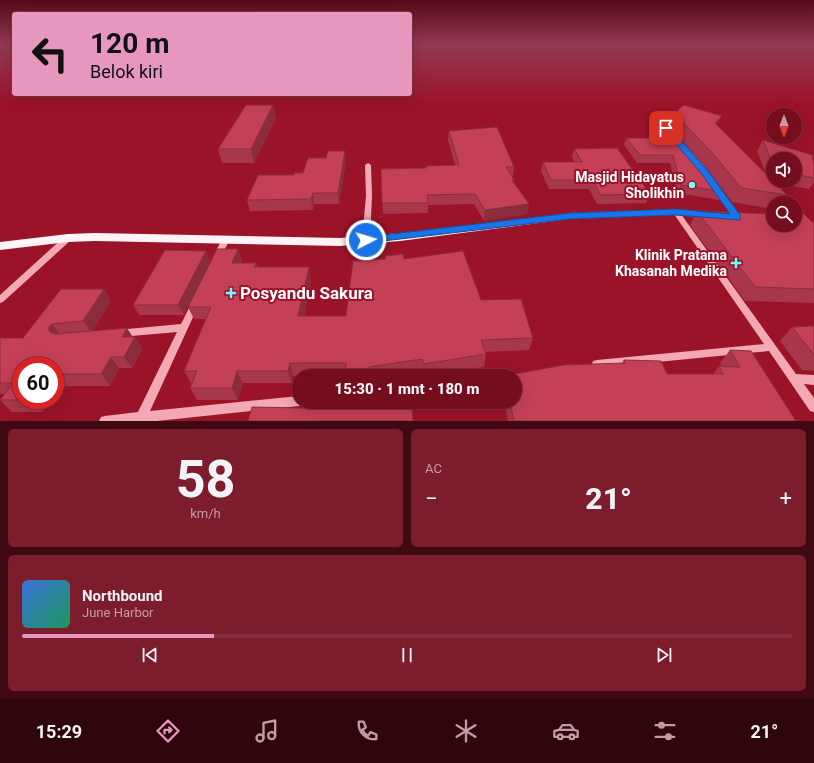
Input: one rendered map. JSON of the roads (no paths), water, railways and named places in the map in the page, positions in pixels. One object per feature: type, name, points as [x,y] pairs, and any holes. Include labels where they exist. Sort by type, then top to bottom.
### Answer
[{"type":"main road","points":[[0,246],[68,238],[226,239],[340,242],[570,216],[676,212],[741,218]]},
{"type":"street","points":[[669,113],[666,128],[676,140]]},
{"type":"street","points":[[366,240],[369,196],[368,165]]},
{"type":"street","points":[[710,179],[741,218]]},
{"type":"street","points":[[676,212],[814,407]]},
{"type":"street","points":[[0,300],[68,238]]},
{"type":"street","points":[[213,266],[226,239]]},
{"type":"street","points":[[142,416],[200,293]]},
{"type":"street","points":[[107,335],[184,328]]},
{"type":"street","points":[[586,366],[772,347]]},
{"type":"street","points":[[794,378],[814,380]]},
{"type":"street","points":[[105,421],[292,402]]},
{"type":"place","name":"Masjid Hidayatus Sholikhin","points":[[692,185]]},
{"type":"place","name":"Klinik Pratama Khasanah Medika","points":[[736,263]]},
{"type":"place","name":"Posyandu Sakura","points":[[231,293]]}]
